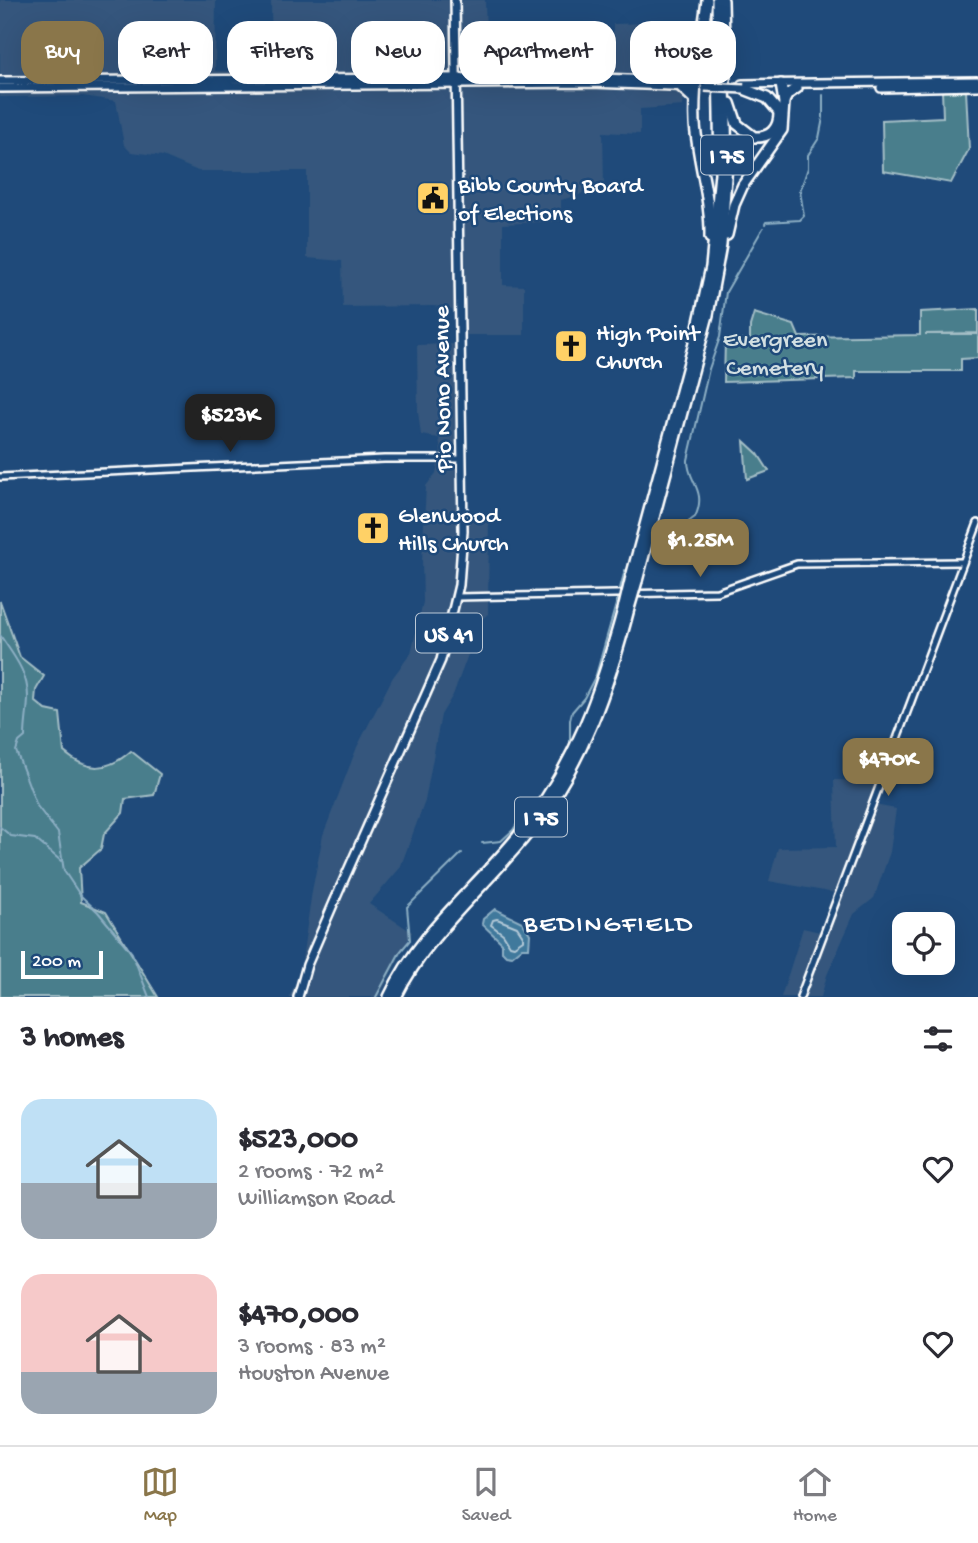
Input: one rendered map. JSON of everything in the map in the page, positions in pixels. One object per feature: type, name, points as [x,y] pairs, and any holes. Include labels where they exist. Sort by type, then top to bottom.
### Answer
[{"type":"highway","points":[[704,21],[707,0]]},
{"type":"highway","name":"I 75","points":[[634,581],[701,317],[715,242],[720,173],[717,0]]},
{"type":"highway","name":"I 75","points":[[723,0],[724,21]]},
{"type":"highway","points":[[682,84],[695,101]]},
{"type":"highway","points":[[700,84],[695,101],[698,148],[710,222],[701,317]]},
{"type":"highway","name":"I 75","points":[[393,996],[447,921],[516,849],[559,789],[583,747],[599,711],[700,347],[717,274],[726,183],[725,84]]},
{"type":"highway","points":[[729,84],[731,107],[737,124],[750,135],[762,137],[775,129],[781,87]]},
{"type":"highway","points":[[743,86],[767,98],[779,112]]},
{"type":"highway","points":[[717,274],[736,199],[752,170],[780,134],[784,121],[781,87]]},
{"type":"highway","points":[[784,102],[788,94],[797,88]]},
{"type":"highway","name":"I 75","points":[[393,996],[411,957],[431,930],[517,837],[563,771],[597,699],[627,606]]},
{"type":"main road","name":"Pio Nono Avenue","points":[[298,997],[307,965],[335,899],[441,660],[457,597],[463,544],[456,0]]},
{"type":"main road","points":[[0,81],[630,83]]},
{"type":"main road","points":[[0,88],[456,81]]},
{"type":"main road","points":[[700,84],[797,88],[978,83]]},
{"type":"main road","points":[[781,87],[978,83]]},
{"type":"street","points":[[0,477],[384,459],[461,459]]},
{"type":"street","points":[[800,997],[978,523]]},
{"type":"street","points":[[457,597],[717,592],[797,564],[962,562]]},
{"type":"shaded area","points":[[0,0],[216,0],[215,71],[227,71],[227,84],[337,84],[337,21],[271,21],[271,0],[485,0],[486,21],[459,21],[459,84],[616,84],[616,24],[630,24],[630,84],[686,84],[683,106],[640,109],[640,134],[603,132],[604,185],[561,200],[561,221],[503,224],[503,285],[524,286],[524,335],[462,335],[452,309],[434,306],[343,307],[342,261],[307,258],[307,171],[198,171],[163,156],[131,152],[124,145],[116,101],[83,96],[0,97]]},
{"type":"shaded area","points":[[455,344],[457,508],[489,514],[488,614],[481,620],[453,695],[441,715],[425,801],[400,868],[369,904],[412,932],[379,997],[289,997],[300,973],[323,835],[357,747],[393,677],[411,653],[423,602],[426,486],[436,473],[441,451],[439,438],[421,435],[417,345]]},
{"type":"shaded area","points":[[834,780],[876,781],[875,805],[896,809],[890,852],[874,898],[854,914],[827,975],[821,997],[781,997],[803,928],[820,932],[835,893],[769,881],[778,848],[836,847]]},
{"type":"green space","points":[[942,90],[966,90],[969,149],[951,183],[883,171],[882,120],[943,117]]},
{"type":"green space","name":"Evergreen Cemetery","points":[[978,309],[978,333],[925,334],[978,334],[978,358],[961,359],[961,371],[856,371],[856,378],[724,382],[725,340],[750,339],[754,313],[794,325],[799,337],[920,335],[920,312]]},
{"type":"green space","points":[[744,441],[758,454],[769,471],[747,479]]},
{"type":"green space","points":[[0,601],[20,657],[44,676],[36,690],[35,701],[46,710],[60,713],[64,752],[72,759],[97,767],[114,763],[131,751],[160,774],[154,795],[125,799],[123,813],[104,834],[101,849],[79,868],[81,902],[106,912],[158,997],[0,997]]},
{"type":"water","points":[[495,909],[522,922],[530,934],[529,948],[522,948],[512,956],[502,951],[502,943],[482,924],[483,919]]},
{"type":"waterway","points":[[765,224],[800,220],[804,216],[800,191],[808,168],[808,155],[819,138],[823,118],[823,95]]},
{"type":"waterway","points":[[653,548],[695,517],[699,500],[688,460],[709,369],[720,337],[726,292],[763,228]]},
{"type":"waterway","points":[[619,592],[625,570]]},
{"type":"waterway","points":[[570,748],[572,712],[584,698],[596,675],[618,597]]},
{"type":"waterway","points":[[0,635],[19,664],[27,688],[25,737],[19,742],[16,751],[37,806],[58,833],[64,871],[80,895],[132,953],[149,997]]},
{"type":"waterway","points":[[482,843],[501,841],[513,830],[522,816],[537,804]]},
{"type":"waterway","points":[[0,827],[11,836],[35,839],[61,861]]},
{"type":"waterway","points":[[376,997],[400,952],[410,940],[407,907],[462,853]]},
{"type":"place","name":"Bibb County Board of Elections","points":[[433,198]]},
{"type":"place","name":"High Point Church","points":[[571,346]]},
{"type":"place","name":"Glenwood Hills Church","points":[[373,528]]},
{"type":"district","name":"BEDINGFIELD","points":[[609,922]]}]
